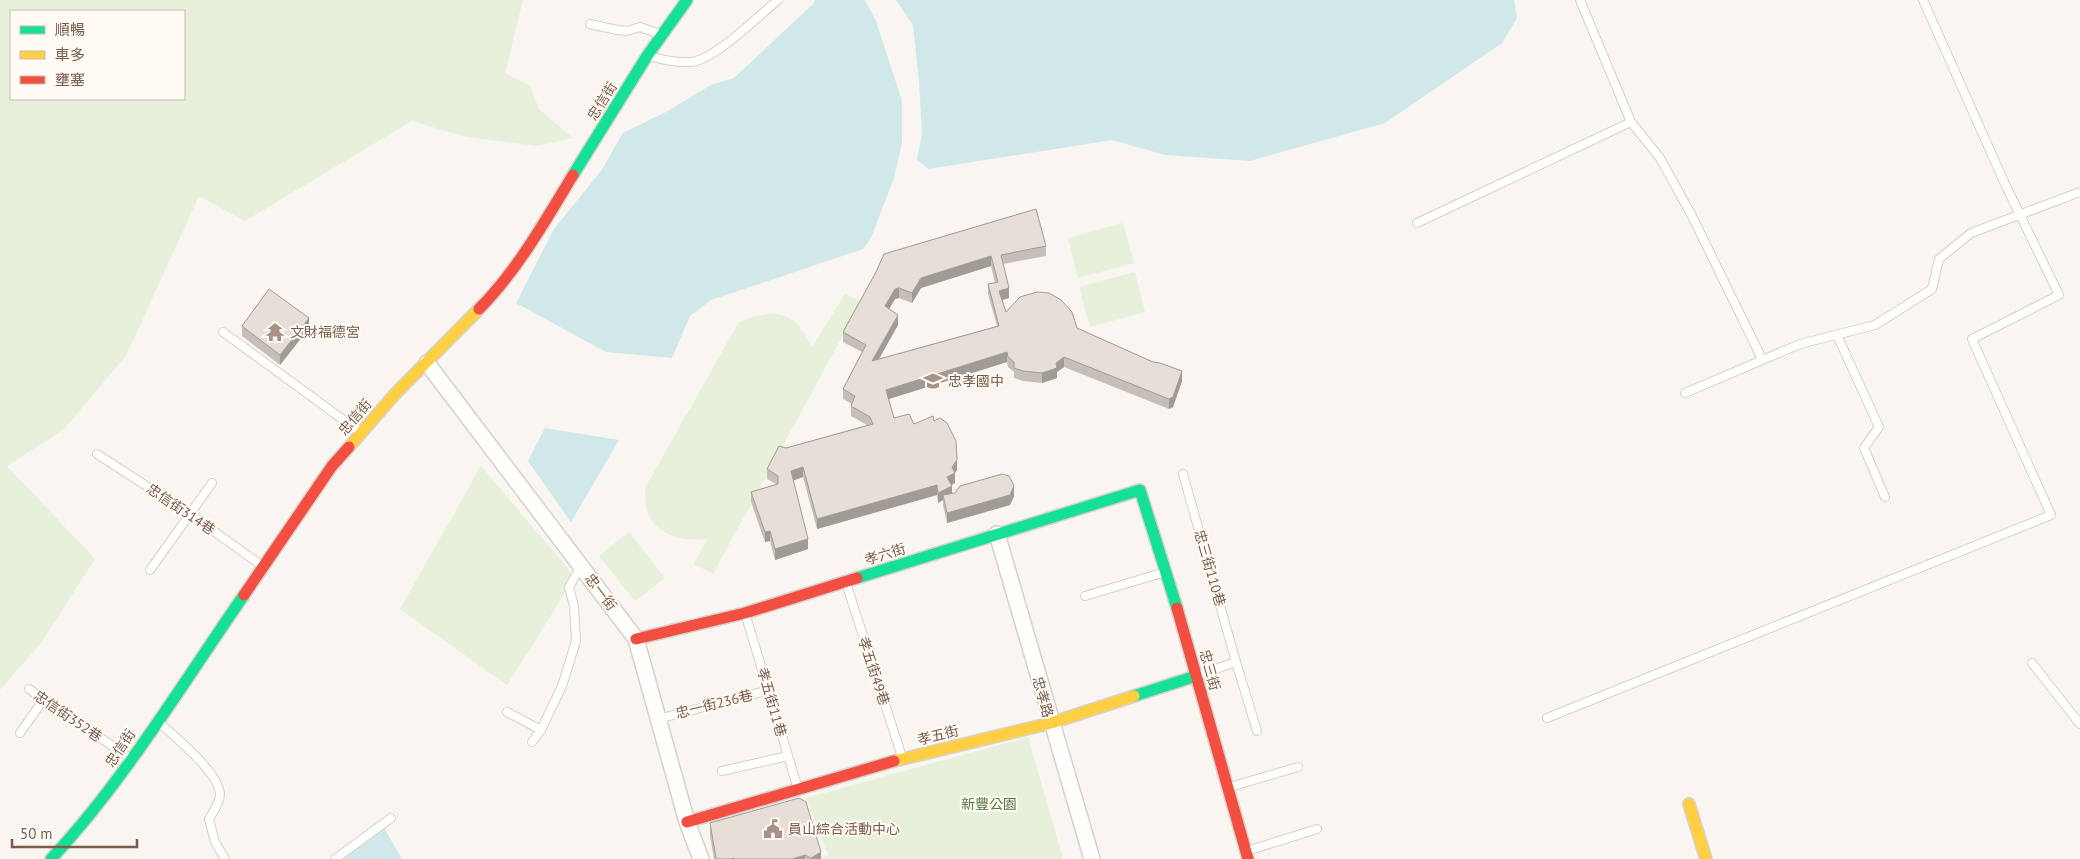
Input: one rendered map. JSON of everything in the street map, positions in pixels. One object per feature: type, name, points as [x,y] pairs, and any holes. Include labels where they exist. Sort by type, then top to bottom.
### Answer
[{"type":"street","name":"忠信街","points":[[51,859],[82,826],[131,759],[332,466],[395,394],[495,293],[525,251],[647,56],[687,0]]},
{"type":"street","name":"忠一街","points":[[427,363],[636,639],[687,822],[701,859]]},
{"type":"street","name":"孝六街","points":[[636,639],[745,613],[1140,490]]},
{"type":"street","name":"忠三街","points":[[1140,490],[1167,572],[1247,855]]},
{"type":"street","name":"忠孝路","points":[[997,534],[1050,723],[1092,859]]},
{"type":"street","name":"孝五街","points":[[687,822],[902,759],[1050,723],[1196,676]]},
{"type":"street","points":[[1689,804],[1706,859]]},
{"type":"lane","points":[[647,56],[669,61],[693,62],[716,52],[778,0]]},
{"type":"lane","points":[[1580,0],[1631,122],[1665,166],[1692,216],[1762,360]]},
{"type":"lane","points":[[1547,718],[2051,516],[1972,339],[2059,295],[2005,184],[1923,0]]},
{"type":"lane","points":[[590,24],[627,31],[640,27],[662,35]]},
{"type":"lane","points":[[1417,222],[1631,122]]},
{"type":"lane","points":[[1685,393],[1800,344],[1875,325],[1932,288],[1939,259],[1971,233],[2080,192]]},
{"type":"lane","points":[[223,332],[362,433]]},
{"type":"lane","points":[[1837,335],[1879,427],[1864,448],[1885,497]]},
{"type":"lane","name":"忠信街314巷","points":[[97,454],[190,514],[263,566]]},
{"type":"lane","name":"忠三街110巷","points":[[1183,474],[1257,731]]},
{"type":"lane","points":[[150,570],[212,483]]},
{"type":"lane","points":[[532,742],[541,730],[562,686],[576,641],[574,606],[569,588],[581,566]]},
{"type":"lane","points":[[1085,596],[1167,572]]},
{"type":"lane","name":"孝五街49巷","points":[[846,582],[902,759]]},
{"type":"lane","name":"孝五街11巷","points":[[745,613],[770,690],[798,791]]},
{"type":"lane","points":[[1196,676],[1236,662]]},
{"type":"lane","points":[[2032,663],[2080,724]]},
{"type":"lane","name":"忠信街352巷","points":[[29,689],[131,759]]},
{"type":"lane","name":"忠一街236巷","points":[[658,718],[770,690]]},
{"type":"lane","points":[[20,733],[44,699]]},
{"type":"lane","points":[[507,712],[541,730]]},
{"type":"lane","points":[[156,720],[211,773],[218,786],[220,797],[209,819],[216,842],[224,859]]},
{"type":"lane","points":[[722,771],[788,756]]},
{"type":"lane","points":[[1228,787],[1298,767]]},
{"type":"lane","points":[[334,859],[390,818]]},
{"type":"lane","points":[[1247,855],[1317,830]]},
{"type":"green space","points":[[0,0],[523,0],[505,73],[530,86],[539,109],[573,138],[537,146],[466,137],[412,121],[245,221],[199,196],[126,356],[64,429],[7,466],[95,559],[40,644],[0,690]]},
{"type":"green space","points":[[1123,223],[1134,263],[1078,278],[1068,238]]},
{"type":"green space","points":[[1135,272],[1145,312],[1090,327],[1079,287]]},
{"type":"green space","points":[[845,294],[861,302],[713,574],[694,564],[707,539],[679,538],[670,535],[655,525],[646,508],[645,488],[739,322],[763,315],[783,315],[791,319],[798,326],[812,347]]},
{"type":"green space","points":[[481,466],[575,577],[507,685],[400,609]]},
{"type":"green space","points":[[629,532],[665,578],[635,601],[599,556]]},
{"type":"green space","name":"新豐公園","points":[[1028,737],[1063,859],[815,859],[828,855],[806,798]]},
{"type":"water","points":[[815,0],[865,0],[876,21],[902,101],[902,143],[894,178],[871,238],[863,249],[711,300],[690,316],[672,358],[606,352],[516,303],[554,229],[601,171],[623,133],[666,112],[711,85],[734,78]]},
{"type":"water","points":[[896,0],[1514,0],[1517,18],[1502,43],[1385,123],[1250,161],[1165,155],[1112,140],[928,169],[917,159],[922,133],[913,25]]},
{"type":"water","points":[[545,428],[619,440],[571,522],[528,461]]},
{"type":"water","points":[[384,828],[402,859],[340,859]]},
{"type":"building","points":[[1036,209],[1046,246],[1001,255],[1009,288],[999,291],[1006,312],[1020,297],[1037,292],[1049,293],[1061,300],[1072,312],[1077,328],[1153,362],[1182,371],[1173,397],[1169,399],[1064,357],[1056,363],[1057,368],[1042,373],[1023,371],[1014,368],[1014,362],[1008,357],[1007,352],[886,390],[894,418],[909,414],[914,424],[933,416],[934,421],[940,418],[947,423],[956,441],[957,460],[952,467],[955,473],[947,477],[952,486],[938,493],[937,485],[817,519],[803,467],[791,471],[808,539],[775,549],[770,531],[765,532],[751,492],[778,484],[778,476],[767,469],[779,446],[786,448],[873,424],[870,417],[851,406],[855,396],[843,389],[866,345],[843,332],[884,254]],"holes":[[[991,256],[998,282],[988,284],[999,326],[872,361],[898,315],[885,306],[895,289],[899,288],[912,293],[921,278]]]},
{"type":"building","name":"文財福德宮","points":[[269,289],[309,318],[280,355],[242,326]]},
{"type":"building","points":[[1002,474],[1009,476],[1014,486],[1010,495],[947,513],[943,495],[955,493],[960,486]]},
{"type":"building","name":"員山綜合活動中心","points":[[799,798],[806,802],[821,852],[811,858],[805,855],[792,859],[716,858],[710,823]]},
{"type":"traffic: fast","points":[[573,175],[647,56],[687,0]]},
{"type":"traffic: fast","points":[[857,578],[1140,490],[1177,608]]},
{"type":"traffic: fast","points":[[51,859],[78,829],[128,764],[244,595]]},
{"type":"traffic: fast","points":[[1134,696],[1196,676]]},
{"type":"traffic: slow","points":[[349,447],[395,394],[479,309]]},
{"type":"traffic: slow","points":[[894,761],[1051,723],[1134,696]]},
{"type":"traffic: slow","points":[[1689,804],[1706,859]]},
{"type":"traffic: jam","points":[[479,309],[518,262],[573,175]]},
{"type":"traffic: jam","points":[[244,595],[332,466],[349,447]]},
{"type":"traffic: jam","points":[[636,639],[745,613],[857,578]]},
{"type":"traffic: jam","points":[[1177,608],[1248,859]]},
{"type":"traffic: jam","points":[[687,822],[894,761]]},
{"type":"place","name":"文財福德宮","points":[[275,332]]},
{"type":"place","name":"忠孝國中","points":[[933,381]]},
{"type":"place","name":"員山綜合活動中心","points":[[773,829]]}]
